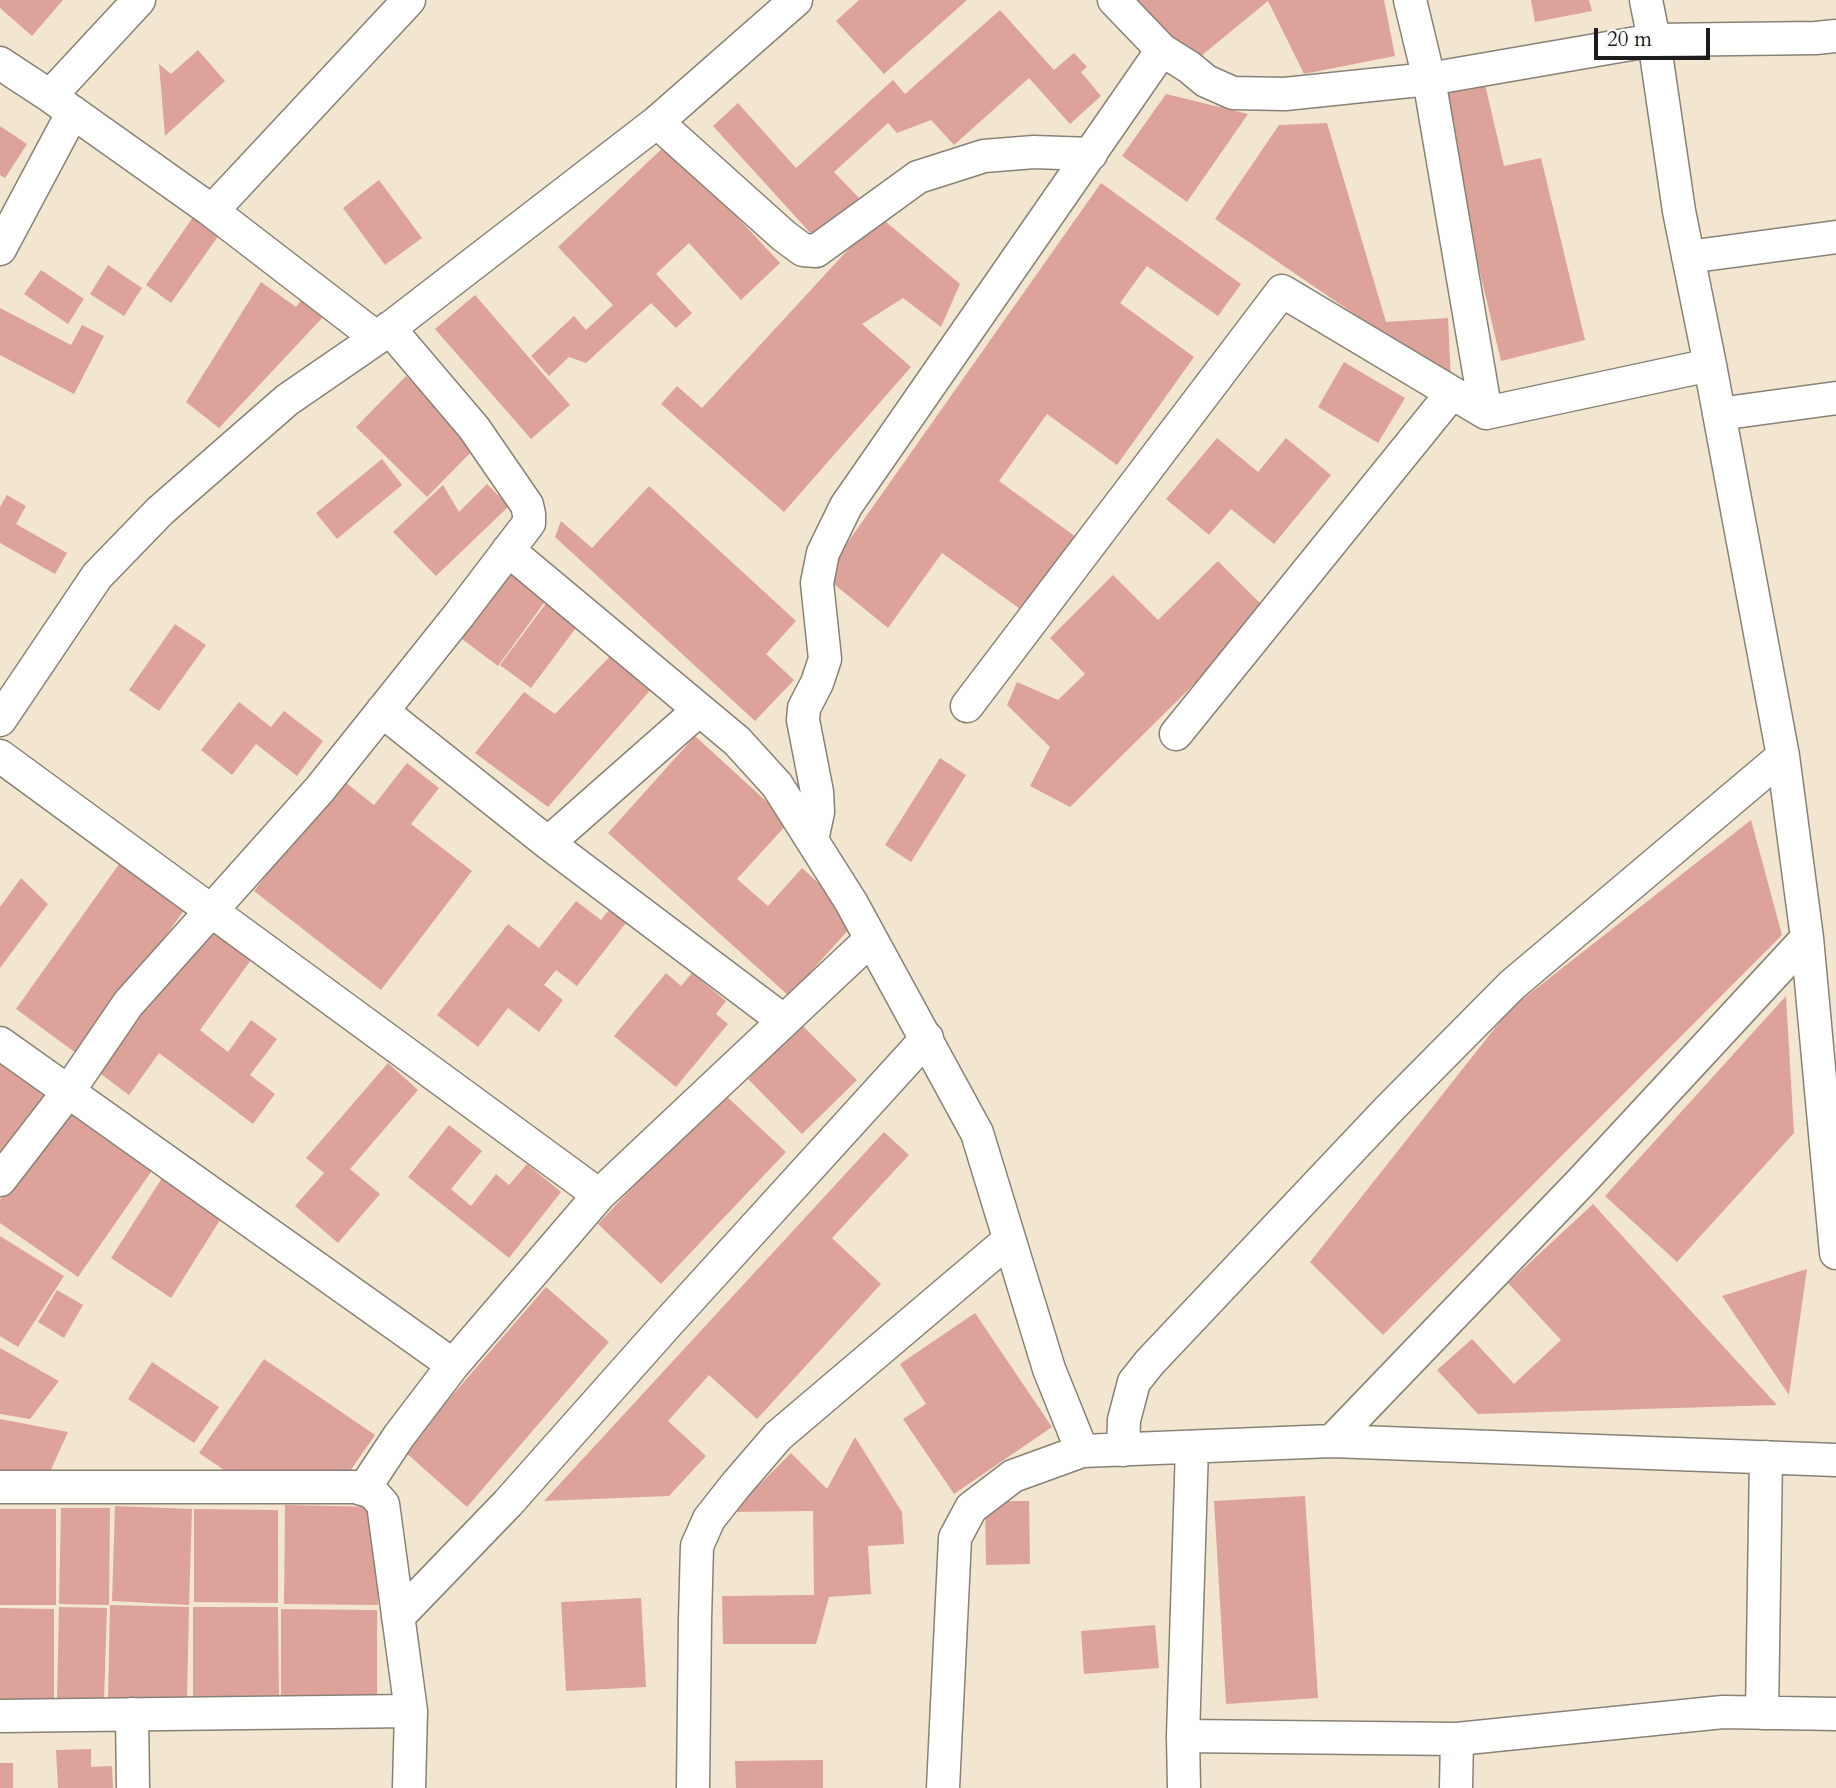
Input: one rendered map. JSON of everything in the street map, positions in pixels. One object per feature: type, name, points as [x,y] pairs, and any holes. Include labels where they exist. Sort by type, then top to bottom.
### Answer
[{"type":"street","points":[[0,249],[62,104],[139,0]]},
{"type":"street","points":[[212,211],[410,0]]},
{"type":"street","points":[[0,720],[97,576],[160,511],[287,400],[383,333],[657,122],[796,0]]},
{"type":"street","points":[[1114,0],[1162,50],[1206,81],[1233,93],[1285,94],[1429,79],[1654,40],[1836,36]]},
{"type":"street","points":[[1410,0],[1429,79],[1486,413]]},
{"type":"street","points":[[1646,0],[1679,211],[1783,756],[1807,938],[1836,1253]]},
{"type":"street","points":[[812,840],[818,812],[817,792],[803,720],[804,708],[817,683],[825,659],[817,583],[823,553],[846,506],[1162,50]]},
{"type":"street","points":[[0,63],[62,104],[383,333],[474,428],[527,505],[529,514],[529,523],[320,789],[128,1004],[68,1092],[0,1180]]},
{"type":"street","points":[[657,122],[784,236],[803,250],[816,251],[918,177],[984,156],[1034,152],[1091,153]]},
{"type":"street","points":[[1688,257],[1836,237]]},
{"type":"street","points":[[967,706],[1282,291],[1486,413],[1710,365]]},
{"type":"street","points":[[1176,734],[1452,393]]},
{"type":"street","points":[[1719,414],[1836,398]]},
{"type":"street","points":[[508,550],[737,741],[777,785],[851,902],[977,1133],[1049,1369],[1082,1451]]},
{"type":"street","points":[[548,843],[699,710]]},
{"type":"street","points":[[382,711],[548,843],[784,1021]]},
{"type":"street","points":[[0,756],[599,1195]]},
{"type":"street","points":[[1123,1450],[1124,1420],[1135,1382],[1150,1362],[1389,1109],[1512,985],[1783,756]]},
{"type":"street","points":[[1332,1441],[1582,1181],[1807,938]]},
{"type":"street","points":[[364,1489],[399,1436],[453,1365],[599,1195],[871,939]]},
{"type":"street","points":[[398,1617],[508,1503],[927,1038]]},
{"type":"street","points":[[0,1044],[453,1365]]},
{"type":"street","points":[[693,1788],[697,1546],[709,1519],[778,1436],[1009,1240]]},
{"type":"street","points":[[943,1788],[955,1538],[971,1508],[1013,1475],[1082,1451],[1332,1441],[1836,1460]]},
{"type":"street","points":[[1184,1788],[1183,1736],[1192,1447]]},
{"type":"street","points":[[1762,1713],[1766,1457]]},
{"type":"street","points":[[0,1487],[355,1487],[372,1492],[383,1504],[411,1710],[410,1788]]},
{"type":"street","points":[[0,1716],[411,1710]]},
{"type":"street","points":[[1183,1736],[1457,1739],[1723,1712],[1836,1714]]},
{"type":"street","points":[[132,1714],[133,1788]]},
{"type":"street","points":[[1455,1788],[1457,1739]]},
{"type":"building","points":[[0,0],[63,0],[32,36],[0,8]]},
{"type":"building","points":[[859,0],[967,0],[884,74],[836,21]]},
{"type":"building","points":[[1137,0],[1384,0],[1395,56],[1304,74],[1268,1],[1190,65]]},
{"type":"building","points":[[1531,0],[1589,0],[1592,11],[1535,22]]},
{"type":"building","points":[[1000,10],[1054,70],[1074,53],[1087,67],[1081,72],[1101,96],[1070,124],[1029,78],[954,145],[931,120],[897,133],[888,123],[834,172],[859,198],[815,238],[713,126],[738,103],[796,168],[893,80],[905,94]]},
{"type":"building","points":[[198,50],[225,81],[165,136],[159,64],[171,74]]},
{"type":"building","points":[[1484,80],[1504,166],[1541,158],[1585,340],[1501,361],[1437,91]]},
{"type":"building","points":[[1166,94],[1248,114],[1187,202],[1122,156]]},
{"type":"building","points":[[1327,123],[1386,322],[1448,318],[1451,380],[1215,219],[1279,125]]},
{"type":"building","points":[[0,126],[27,144],[5,178],[0,175]]},
{"type":"building","points":[[668,143],[780,263],[741,300],[689,243],[656,274],[692,313],[676,328],[651,303],[586,363],[569,357],[549,376],[531,356],[574,316],[586,330],[613,305],[558,247]]},
{"type":"building","points":[[379,180],[422,238],[385,265],[343,208]]},
{"type":"building","points":[[1101,183],[1241,284],[1218,316],[1147,266],[1120,303],[1194,357],[1117,465],[1047,414],[999,481],[1076,537],[1023,611],[942,553],[888,628],[824,576]]},
{"type":"building","points":[[879,216],[960,284],[941,327],[903,298],[862,324],[911,367],[784,512],[661,404],[677,386],[702,408]]},
{"type":"building","points":[[193,217],[219,235],[171,303],[146,285]]},
{"type":"building","points":[[108,265],[142,288],[124,316],[90,294]]},
{"type":"building","points":[[41,270],[84,299],[68,324],[24,294]]},
{"type":"building","points":[[261,282],[296,307],[304,296],[325,315],[219,428],[186,402]]},
{"type":"building","points":[[475,295],[570,405],[531,439],[435,329]]},
{"type":"building","points":[[0,308],[71,345],[82,325],[104,336],[74,394],[0,355]]},
{"type":"building","points":[[1344,362],[1405,398],[1378,443],[1318,407]]},
{"type":"building","points":[[406,376],[477,446],[427,497],[356,427]]},
{"type":"building","points":[[1217,438],[1258,472],[1286,438],[1331,475],[1274,544],[1231,509],[1209,535],[1166,499]]},
{"type":"building","points":[[382,459],[402,485],[337,539],[316,513]]},
{"type":"building","points":[[487,484],[509,506],[436,576],[393,532],[443,485],[459,512]]},
{"type":"building","points":[[649,486],[796,621],[766,654],[794,680],[755,721],[555,537],[561,521],[592,548]]},
{"type":"building","points":[[7,495],[26,506],[16,524],[67,553],[55,574],[0,543],[0,507]]},
{"type":"building","points":[[1218,561],[1268,611],[1070,807],[1030,786],[1050,747],[1007,705],[1017,682],[1058,700],[1085,674],[1050,638],[1113,575],[1158,620]]},
{"type":"building","points":[[514,569],[549,596],[498,666],[462,639]]},
{"type":"building","points":[[550,598],[581,621],[531,688],[500,665]]},
{"type":"building","points":[[175,624],[206,645],[159,711],[129,690]]},
{"type":"building","points":[[613,653],[654,686],[548,807],[475,753],[524,692],[555,714]]},
{"type":"building","points":[[239,702],[271,727],[284,711],[323,741],[297,776],[256,744],[232,775],[201,750]]},
{"type":"building","points":[[695,736],[789,822],[737,879],[768,906],[802,868],[858,919],[789,996],[608,833]]},
{"type":"building","points":[[940,758],[966,775],[911,862],[885,845]]},
{"type":"building","points":[[407,763],[439,788],[411,824],[472,871],[381,990],[254,891],[341,779],[374,805]]},
{"type":"building","points":[[1751,820],[1782,935],[1383,1335],[1310,1262],[1510,1009]]},
{"type":"building","points":[[122,860],[187,906],[80,1056],[16,1009]]},
{"type":"building","points":[[21,878],[48,904],[0,968],[0,907]]},
{"type":"building","points":[[576,901],[601,920],[612,906],[629,919],[577,986],[556,970],[544,985],[563,1000],[539,1032],[508,1008],[478,1047],[437,1015],[508,924],[539,948]]},
{"type":"building","points":[[200,922],[251,960],[200,1030],[228,1052],[251,1020],[277,1039],[250,1075],[275,1094],[253,1124],[159,1053],[129,1095],[93,1068]]},
{"type":"building","points":[[666,973],[681,986],[692,973],[726,1001],[716,1014],[728,1024],[676,1087],[614,1036]]},
{"type":"building","points":[[1786,996],[1794,1133],[1677,1262],[1605,1196]]},
{"type":"building","points":[[802,1025],[857,1080],[802,1134],[748,1079]]},
{"type":"building","points":[[0,1063],[48,1096],[0,1157]]},
{"type":"building","points":[[388,1063],[418,1090],[350,1169],[380,1194],[338,1243],[295,1206],[324,1173],[306,1158]]},
{"type":"building","points":[[722,1092],[786,1152],[661,1284],[598,1224]]},
{"type":"building","points":[[64,1108],[153,1169],[78,1277],[0,1223],[0,1200]]},
{"type":"building","points":[[449,1125],[482,1151],[451,1189],[471,1206],[496,1174],[509,1185],[527,1164],[561,1192],[509,1258],[408,1177]]},
{"type":"building","points":[[884,1132],[909,1155],[832,1238],[881,1284],[757,1419],[709,1375],[668,1421],[706,1456],[669,1496],[544,1501]]},
{"type":"building","points":[[162,1178],[222,1217],[171,1298],[111,1258]]},
{"type":"building","points":[[1593,1204],[1777,1405],[1478,1414],[1437,1370],[1472,1339],[1514,1384],[1561,1340],[1508,1283]]},
{"type":"building","points":[[0,1236],[64,1276],[18,1347],[0,1336]]},
{"type":"building","points":[[1807,1269],[1789,1395],[1722,1296]]},
{"type":"building","points":[[546,1287],[609,1342],[467,1507],[404,1451]]},
{"type":"building","points":[[57,1290],[83,1305],[64,1338],[38,1322]]},
{"type":"building","points":[[975,1313],[1052,1427],[954,1494],[903,1419],[926,1404],[900,1364]]},
{"type":"building","points":[[0,1348],[59,1381],[30,1419],[0,1414]]},
{"type":"building","points":[[264,1359],[375,1435],[350,1471],[233,1476],[199,1453]]},
{"type":"building","points":[[152,1362],[219,1407],[194,1443],[128,1399]]},
{"type":"building","points":[[0,1419],[68,1432],[44,1485],[0,1477]]},
{"type":"building","points":[[855,1437],[902,1512],[904,1544],[868,1546],[871,1594],[829,1597],[816,1644],[723,1644],[722,1596],[814,1595],[813,1511],[732,1512],[791,1453],[827,1489]]},
{"type":"building","points":[[1305,1496],[1318,1698],[1226,1704],[1214,1501]]},
{"type":"building","points":[[985,1501],[1029,1501],[1030,1564],[986,1565]]},
{"type":"building","points":[[285,1505],[380,1507],[378,1605],[284,1604]]},
{"type":"building","points":[[115,1506],[192,1509],[189,1605],[112,1601]]},
{"type":"building","points":[[61,1508],[110,1508],[109,1605],[59,1604]]},
{"type":"building","points":[[0,1509],[56,1509],[56,1605],[0,1605]]},
{"type":"building","points":[[194,1509],[278,1510],[278,1603],[194,1602]]},
{"type":"building","points":[[641,1598],[646,1687],[566,1691],[561,1602]]},
{"type":"building","points":[[110,1605],[189,1607],[187,1702],[108,1699]]},
{"type":"building","points":[[59,1607],[107,1608],[104,1701],[57,1700]]},
{"type":"building","points":[[193,1607],[278,1607],[279,1697],[193,1697]]},
{"type":"building","points":[[0,1608],[54,1609],[54,1702],[0,1701]]},
{"type":"building","points":[[281,1609],[377,1610],[377,1696],[281,1695]]},
{"type":"building","points":[[1155,1625],[1159,1668],[1084,1674],[1081,1631]]},
{"type":"building","points":[[91,1749],[91,1767],[112,1766],[113,1788],[58,1788],[56,1750]]},
{"type":"building","points":[[823,1760],[823,1788],[736,1788],[735,1761]]},
{"type":"building","points":[[0,1763],[13,1763],[13,1788],[0,1788]]}]
